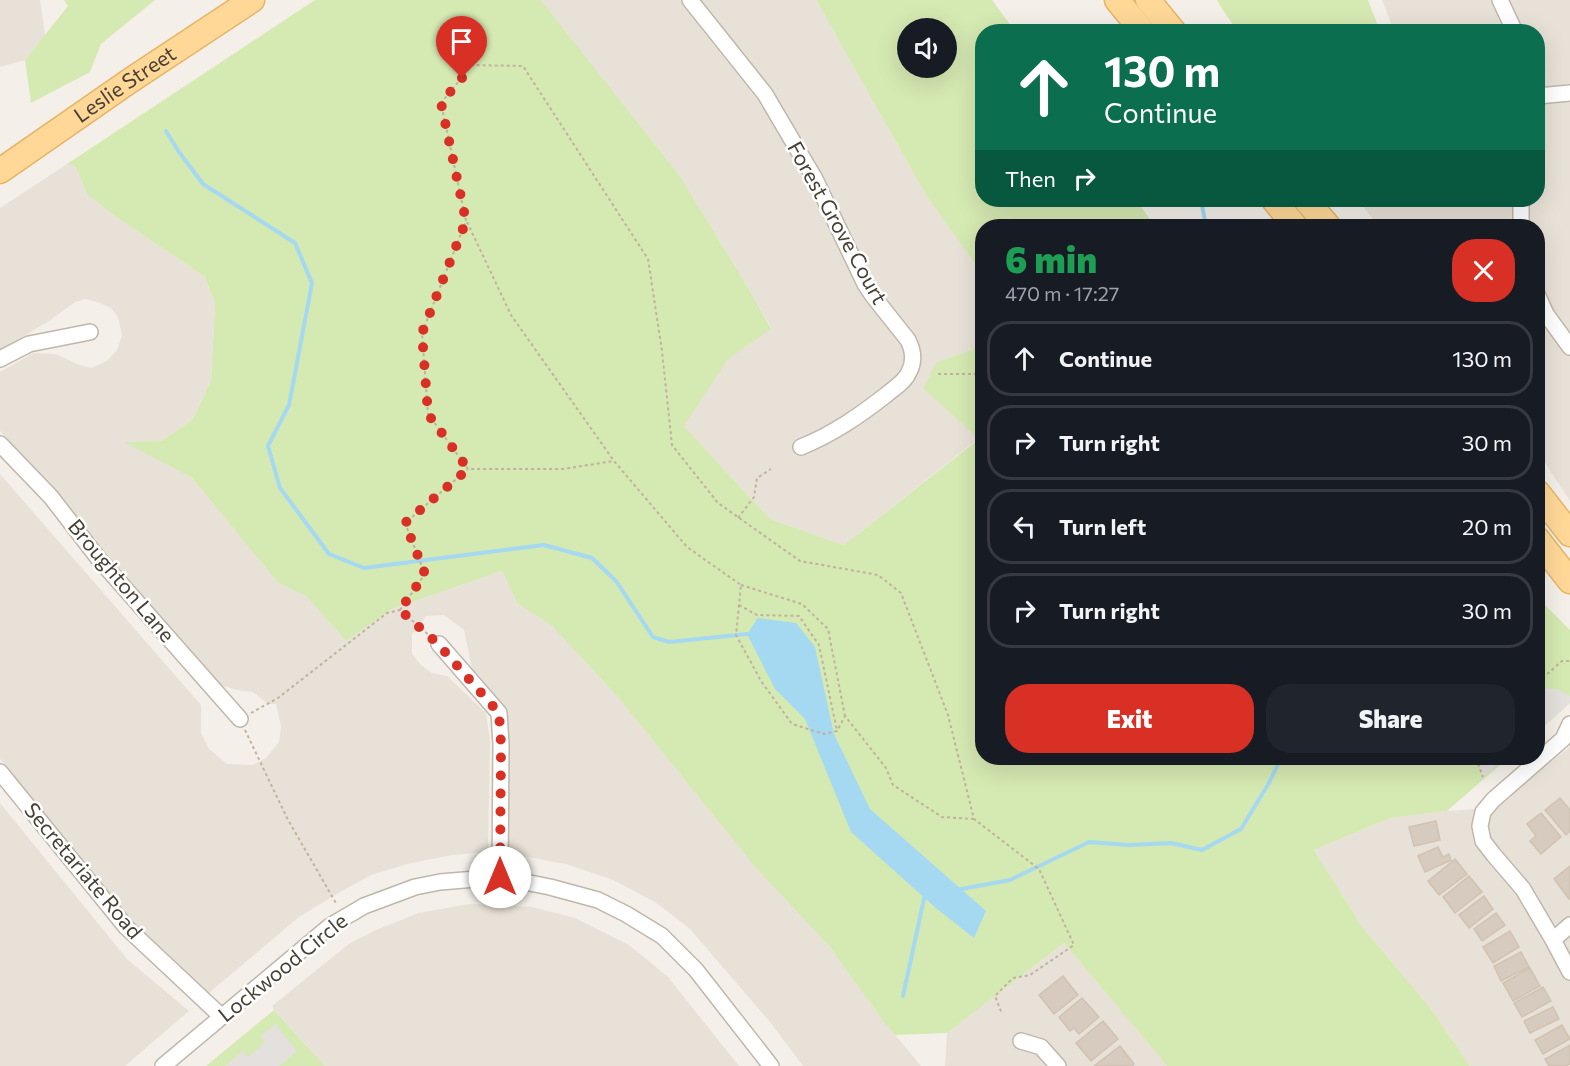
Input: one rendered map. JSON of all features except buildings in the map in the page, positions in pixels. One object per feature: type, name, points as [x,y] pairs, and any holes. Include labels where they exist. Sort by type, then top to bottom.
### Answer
[{"type":"main road","name":"Leslie Street","points":[[0,171],[252,0]]},
{"type":"main road","points":[[1117,0],[1136,24]]},
{"type":"main road","points":[[1148,0],[1168,24]]},
{"type":"main road","points":[[1280,207],[1289,219]]},
{"type":"main road","points":[[1312,207],[1322,219]]},
{"type":"main road","points":[[1545,502],[1570,534]]},
{"type":"main road","points":[[1545,549],[1570,581]]},
{"type":"street","name":"Forest Grove Court","points":[[690,0],[765,94],[814,179],[865,284],[908,340],[912,350],[911,367],[903,382],[859,417],[801,447]]},
{"type":"street","points":[[1500,0],[1511,24]]},
{"type":"street","points":[[1545,95],[1570,93]]},
{"type":"street","points":[[1545,312],[1570,347]]},
{"type":"street","points":[[0,359],[29,344],[90,332]]},
{"type":"street","name":"Broughton Lane","points":[[0,444],[51,497],[99,558],[240,719]]},
{"type":"street","points":[[438,644],[499,713],[501,744],[500,877]]},
{"type":"street","points":[[1545,757],[1566,739],[1570,724]]},
{"type":"street","points":[[1535,765],[1493,800],[1483,812],[1480,826],[1484,841],[1523,890],[1570,972]]},
{"type":"street","name":"Secretariate Road","points":[[0,772],[126,927],[222,1017]]},
{"type":"street","name":"Lockwood Circle","points":[[163,1066],[330,926],[344,917],[364,906],[415,887],[440,882],[500,877],[598,900],[662,936],[696,970],[771,1066]]},
{"type":"street","points":[[1553,940],[1570,926]]},
{"type":"street","points":[[1021,1041],[1041,1047],[1058,1066]]},
{"type":"path","points":[[974,819],[948,715],[901,593],[878,574],[800,561],[718,504],[672,445],[662,351],[648,259],[523,66],[472,65],[441,103],[466,221],[511,315],[614,461],[687,546],[741,585],[802,604],[828,628],[845,716],[886,768],[893,785],[942,817],[974,819],[1039,869],[1074,945],[1030,975],[1013,978],[995,996],[1002,1014]]},
{"type":"path","points":[[466,221],[422,333],[428,414],[468,469]]},
{"type":"path","points":[[938,374],[975,374]]},
{"type":"path","points":[[344,917],[287,818],[240,719],[278,698],[387,613],[400,610],[425,574],[405,523],[468,469],[563,469],[614,461]]},
{"type":"path","points":[[738,518],[754,497],[757,478],[771,469]]},
{"type":"path","points":[[741,585],[736,635],[761,681],[792,724],[824,734],[837,731],[845,716]]},
{"type":"path","points":[[739,605],[757,615],[799,616],[819,645],[837,731]]},
{"type":"path","points":[[400,610],[438,644]]},
{"type":"path","points":[[1545,676],[1562,661],[1569,661]]},
{"type":"path","points":[[1479,765],[1483,777]]},
{"type":"shaded area","points":[[0,0],[40,0],[45,35],[25,60],[0,67]]},
{"type":"shaded area","points":[[541,0],[816,0],[927,197],[975,264],[975,348],[937,362],[975,431],[975,441],[844,545],[770,519],[684,426],[728,358],[771,328],[680,176]]},
{"type":"shaded area","points":[[1382,0],[1570,0],[1570,501],[1545,463],[1545,219],[1373,219],[1364,207],[1545,207],[1545,24],[1391,24]]},
{"type":"shaded area","points":[[67,164],[76,166],[87,194],[116,217],[205,277],[215,303],[211,381],[193,419],[161,441],[125,442],[192,478],[278,583],[306,596],[346,641],[392,609],[502,571],[517,603],[552,626],[617,696],[754,866],[828,945],[880,1017],[921,1066],[803,1066],[770,1022],[689,928],[655,902],[613,880],[566,864],[506,853],[506,716],[473,674],[464,630],[444,615],[426,616],[412,634],[412,654],[432,673],[447,676],[486,713],[490,741],[488,852],[452,855],[411,863],[371,875],[299,917],[209,993],[144,938],[0,759],[0,474],[201,705],[201,733],[209,749],[227,764],[253,765],[266,758],[279,742],[281,726],[276,704],[268,704],[253,692],[217,684],[0,431],[0,372],[33,353],[56,354],[91,368],[107,361],[117,350],[122,336],[118,317],[111,308],[86,299],[75,302],[49,321],[0,350],[0,208]]},
{"type":"shaded area","points":[[1545,688],[1559,690],[1570,696],[1570,703],[1545,725]]},
{"type":"shaded area","points":[[1570,747],[1570,1066],[1470,1066],[1432,1010],[1363,928],[1314,850],[1390,818],[1492,808]]},
{"type":"shaded area","points":[[1479,765],[1498,765],[1483,777]]},
{"type":"shaded area","points":[[0,803],[127,959],[189,1011],[125,1066],[0,1066]]},
{"type":"shaded area","points":[[469,904],[532,907],[575,918],[629,945],[668,977],[739,1066],[325,1066],[274,1010],[272,1006],[350,943],[419,913]]},
{"type":"shaded area","points":[[1064,943],[1167,1066],[945,1066],[947,1033]]},
{"type":"shaded area","points":[[275,1024],[297,1051],[279,1066],[225,1066],[243,1051],[248,1057],[265,1042],[261,1036]]},
{"type":"green space","points":[[64,0],[155,0],[101,44],[90,72],[31,103],[25,60],[68,6]]},
{"type":"green space","points":[[315,0],[541,0],[680,176],[771,329],[728,359],[684,426],[770,519],[844,545],[975,442],[975,765],[1500,765],[1447,811],[1390,818],[1314,850],[1363,928],[1432,1010],[1470,1066],[1167,1066],[1064,943],[947,1033],[895,1035],[828,945],[754,866],[617,696],[552,626],[517,603],[502,571],[392,609],[346,641],[306,596],[278,583],[192,478],[124,442],[161,441],[193,419],[211,381],[215,303],[205,277],[116,217],[87,194],[76,167],[67,164]]},
{"type":"green space","points":[[816,0],[992,0],[1010,24],[975,24],[975,207],[1141,207],[1150,219],[975,219],[975,264],[927,197]]},
{"type":"green space","points":[[1217,0],[1368,0],[1377,24],[1232,24]]},
{"type":"green space","points":[[975,348],[975,435],[923,388],[937,362]]},
{"type":"green space","points":[[1545,605],[1570,630],[1570,703],[1545,726]]},
{"type":"green space","points":[[274,1010],[325,1066],[206,1066]]},
{"type":"water","points":[[758,618],[796,623],[815,647],[834,734],[870,809],[986,911],[974,938],[937,909],[851,832],[805,719],[775,689],[747,634]]},
{"type":"waterway","points":[[166,131],[203,184],[295,243],[312,283],[289,405],[268,446],[280,488],[329,554],[364,568],[544,545],[592,558],[616,581],[653,637],[669,642],[747,634]]},
{"type":"waterway","points":[[1202,207],[1205,219]]},
{"type":"waterway","points":[[956,890],[1010,880],[1089,842],[1129,845],[1171,843],[1202,850],[1241,829],[1278,765]]},
{"type":"waterway","points":[[903,996],[925,894]]},
{"type":"route","points":[[462,78],[441,103],[466,221],[422,333],[428,414],[468,469],[405,523],[425,574],[400,610],[438,644],[499,713],[501,744],[500,877]]}]
